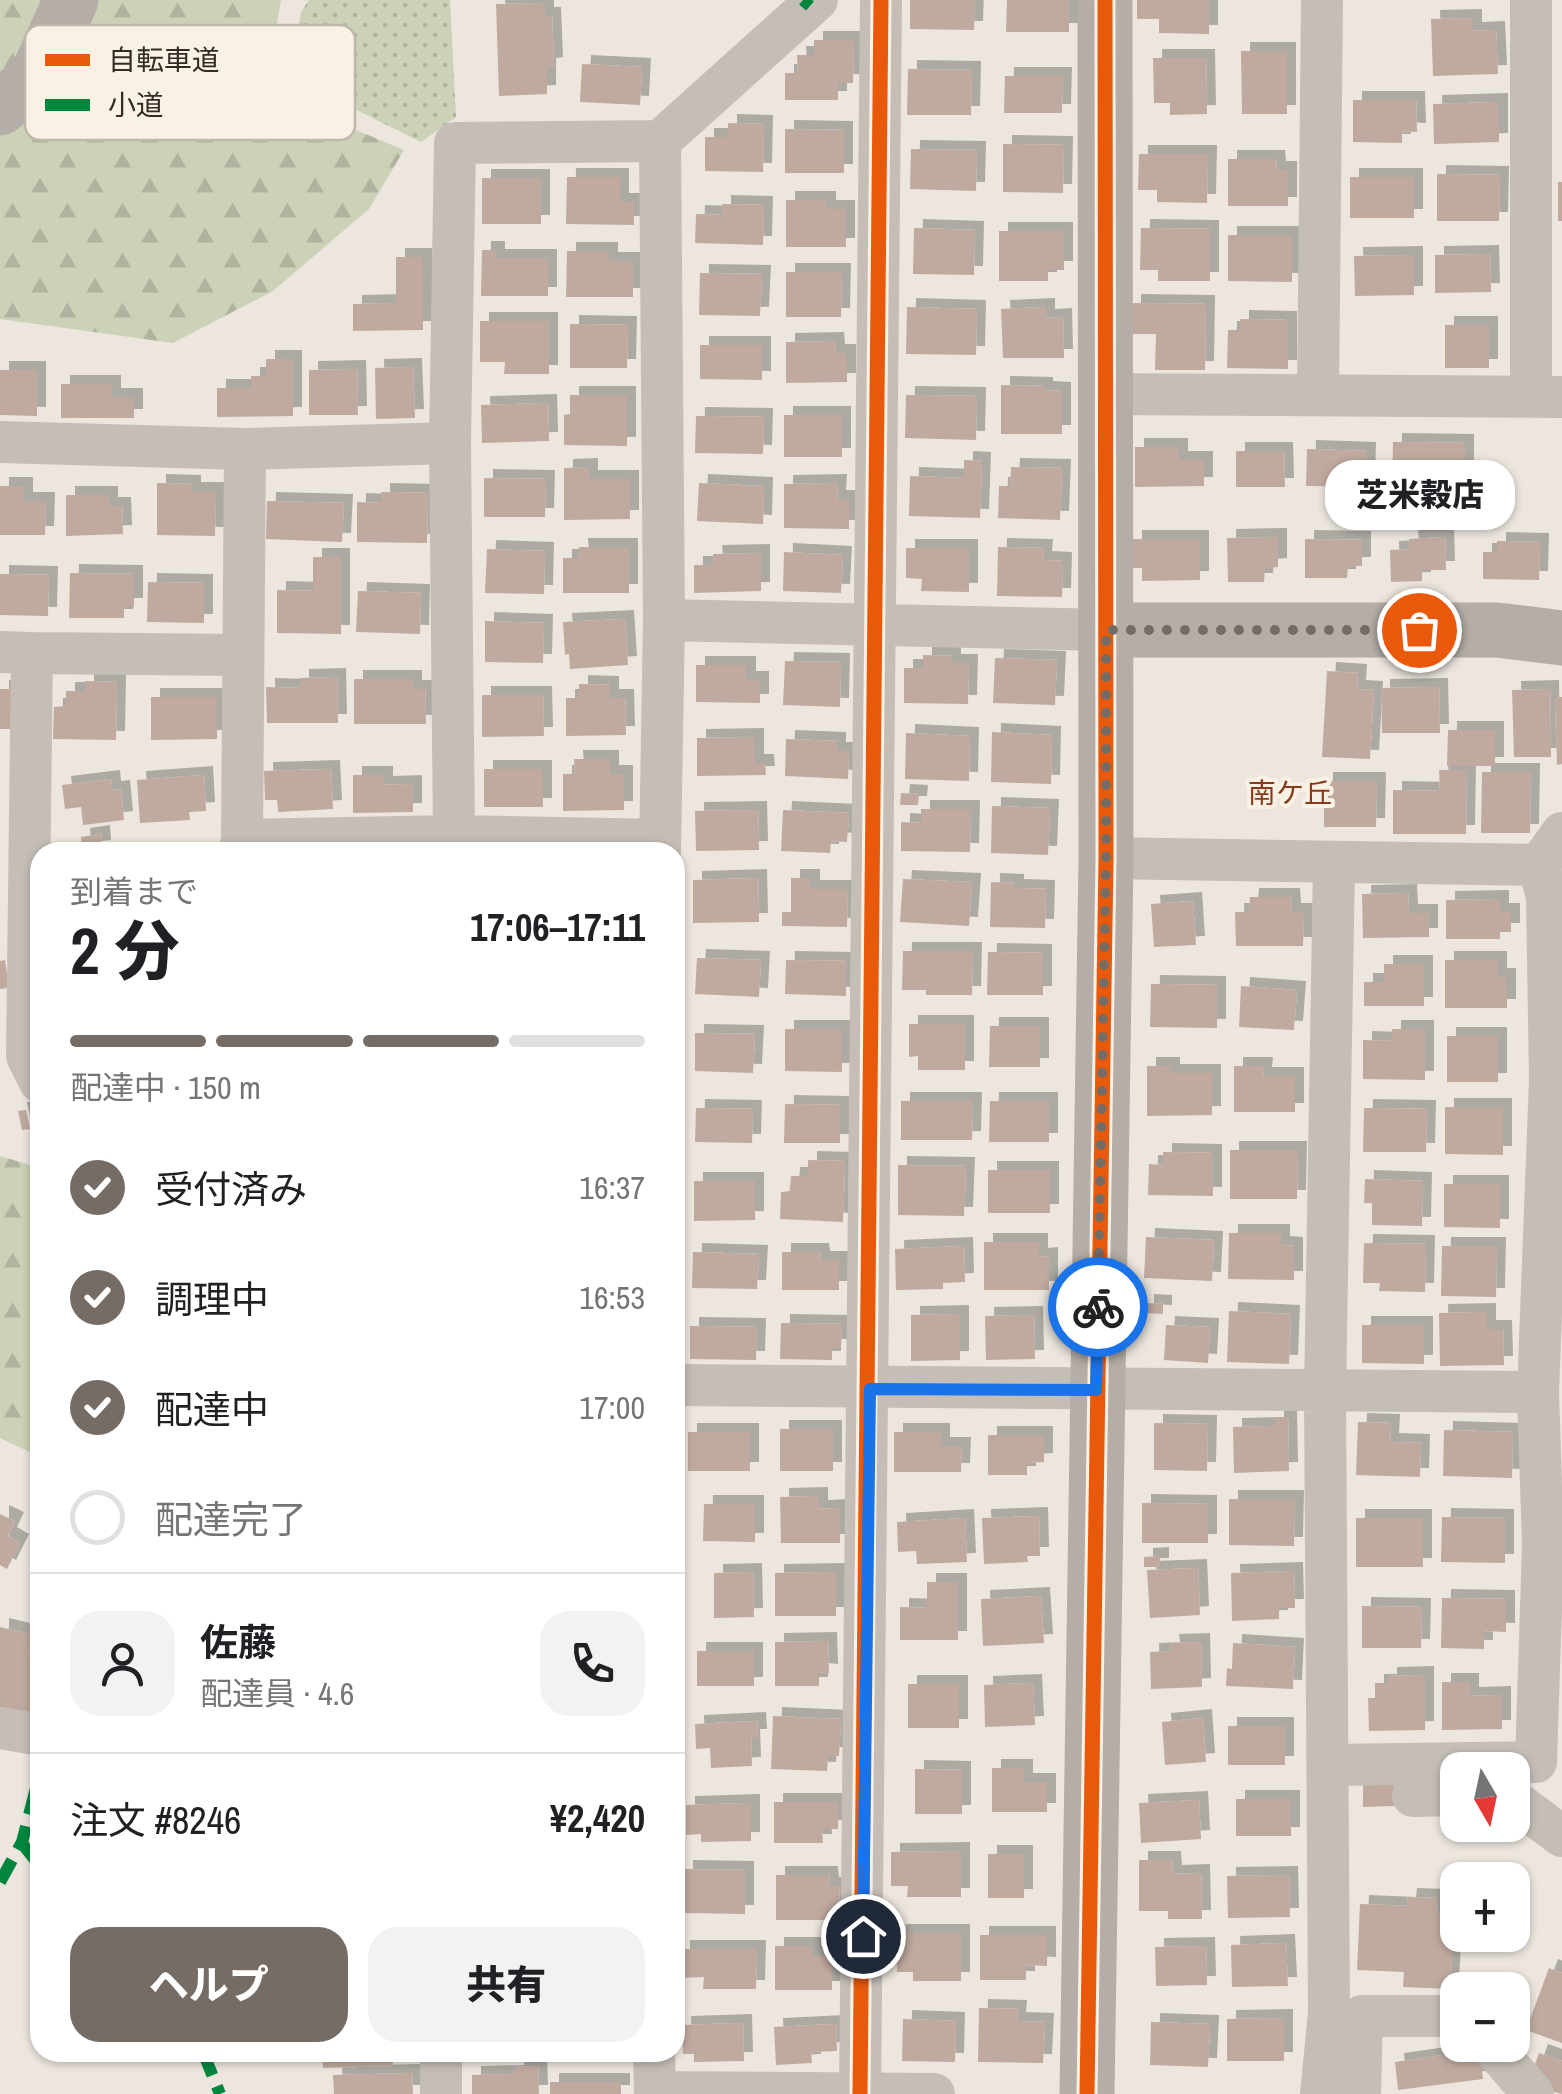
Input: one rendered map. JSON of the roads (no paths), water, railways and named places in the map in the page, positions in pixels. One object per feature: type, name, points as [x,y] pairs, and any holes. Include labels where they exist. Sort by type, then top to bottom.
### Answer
[{"type":"street","points":[[61,25],[72,0]]},
{"type":"street","points":[[454,836],[450,444],[455,144],[660,141],[817,0]]},
{"type":"street","points":[[860,2093],[881,0]]},
{"type":"street","points":[[1087,2094],[1106,858],[1105,0]]},
{"type":"street","points":[[1318,394],[1322,0]]},
{"type":"street","points":[[1103,394],[1546,397],[1532,0]]},
{"type":"street","points":[[0,108],[25,87]]},
{"type":"street","points":[[660,141],[664,620],[660,842]]},
{"type":"street","points":[[0,442],[245,449],[450,444]]},
{"type":"street","points":[[240,842],[245,449]]},
{"type":"street","points":[[664,620],[1106,630],[1497,630],[1562,638]]},
{"type":"street","points":[[30,1062],[16,652],[241,656]]},
{"type":"street","points":[[326,842],[454,836],[578,842]]},
{"type":"street","points":[[1106,858],[1334,864],[1550,849],[1548,898],[1556,1080],[1538,1392],[1552,1542],[1536,1762],[1330,1766]]},
{"type":"street","points":[[1334,864],[1325,1393],[1330,1766],[1346,2015],[1360,2094]]},
{"type":"street","points":[[685,1386],[1538,1392]]},
{"type":"street","points":[[0,1728],[30,1733]]},
{"type":"street","points":[[1413,1796],[1440,1796]]},
{"type":"street","points":[[1530,1812],[1562,1836]]},
{"type":"street","points":[[1346,2015],[1440,2016]]},
{"type":"street","points":[[1321,2094],[1346,2015]]},
{"type":"street","points":[[441,2062],[441,2094]]},
{"type":"street","points":[[1505,2062],[1532,2094]]},
{"type":"street","points":[[655,2080],[934,2094]]},
{"type":"place","name":"芝米穀店","points":[[1419,630]]},
{"type":"district","name":"南ケ丘","points":[[1290,793]]}]
